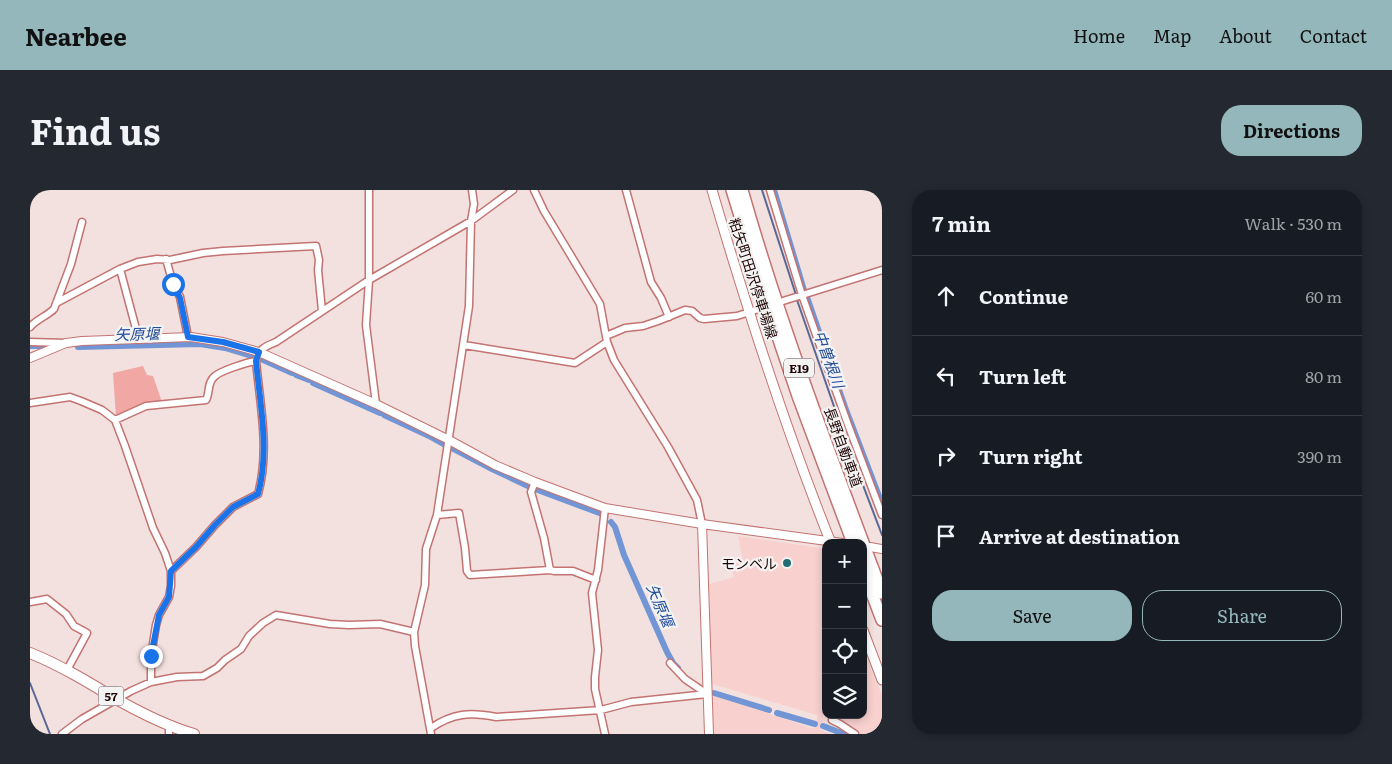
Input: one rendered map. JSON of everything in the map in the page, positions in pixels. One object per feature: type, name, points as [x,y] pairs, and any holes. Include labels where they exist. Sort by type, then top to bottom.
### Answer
[{"type":"highway","name":"長野自動車道","points":[[732,190],[794,387],[851,539]]},
{"type":"highway","name":"長野自動車道","points":[[742,190],[807,393],[882,593]]},
{"type":"highway","points":[[867,581],[882,620]]},
{"type":"main road","name":"粕矢町田沢停車場線","points":[[712,190],[749,312],[829,539]]},
{"type":"main road","points":[[867,641],[882,680]]},
{"type":"main road","name":"57","points":[[30,653],[49,660],[169,730],[194,734]]},
{"type":"street","points":[[368,190],[369,280],[366,324],[376,404]]},
{"type":"street","points":[[472,190],[474,204],[471,222],[469,306],[464,346],[453,405],[450,440],[438,515],[426,549],[425,584],[414,632],[431,731],[442,720],[458,714],[482,714],[496,717],[600,710],[631,702],[707,694]]},
{"type":"street","points":[[171,571],[233,507],[258,494],[262,482],[264,457],[256,361],[262,348],[276,342],[369,280],[471,222],[513,190]]},
{"type":"street","points":[[534,190],[544,211],[600,304],[606,339],[614,360],[668,447],[697,500],[702,524],[709,734]]},
{"type":"street","points":[[626,190],[651,282],[669,316]]},
{"type":"street","points":[[770,190],[802,295],[882,515]]},
{"type":"street","points":[[30,327],[34,322],[49,315],[58,302],[71,264],[82,222]]},
{"type":"street","points":[[58,302],[120,269],[138,262],[157,259],[166,260],[223,251],[316,246],[322,311]]},
{"type":"street","points":[[166,260],[173,284],[180,298],[188,337]]},
{"type":"street","points":[[120,269],[139,340]]},
{"type":"street","points":[[783,301],[882,270]]},
{"type":"street","points":[[464,346],[575,363],[606,339],[625,328],[643,326],[685,310],[692,311],[704,319],[737,316],[762,308]]},
{"type":"street","points":[[30,342],[66,343],[82,340],[139,340],[188,337],[223,342],[259,352],[376,404],[450,440],[495,465],[605,508],[822,541]]},
{"type":"street","points":[[30,358],[66,343]]},
{"type":"street","points":[[115,420],[146,406],[206,400],[209,395],[209,385],[214,377],[245,362],[256,361]]},
{"type":"street","points":[[30,403],[70,397],[102,410],[115,420],[126,446],[153,528],[171,571],[169,597],[156,625],[151,656],[151,682]]},
{"type":"street","points":[[535,482],[531,492],[544,538],[550,570]]},
{"type":"street","points":[[605,508],[596,580],[592,593],[598,650],[594,677],[595,689],[606,734]]},
{"type":"street","points":[[438,515],[459,513],[467,571],[470,575],[550,570],[573,571],[596,580]]},
{"type":"street","points":[[870,547],[882,549]]},
{"type":"street","points":[[30,602],[47,599],[66,614],[74,626],[87,633],[67,670]]},
{"type":"street","points":[[62,734],[82,719],[131,691],[151,682],[177,677],[203,676],[242,649],[249,636],[264,623],[276,616],[330,624],[380,624],[414,632]]},
{"type":"street","points":[[670,663],[685,679],[707,694]]},
{"type":"street","points":[[832,720],[855,734]]},
{"type":"shaded area","points":[[143,366],[147,375],[153,376],[162,402],[116,417],[113,373]]},
{"type":"shaded area","points":[[738,536],[822,549],[823,722],[820,730],[832,734],[712,734],[713,694],[814,729],[817,720],[817,715],[712,684],[709,584],[735,577],[728,565],[743,561]]},
{"type":"shaded area","points":[[867,659],[882,695],[882,734],[859,734],[840,719],[867,719]]},
{"type":"waterway","name":"中曽根川","points":[[762,190],[796,295]]},
{"type":"waterway","points":[[774,190],[804,290]]},
{"type":"waterway","points":[[807,297],[845,407],[882,504]]},
{"type":"waterway","name":"中曽根川","points":[[797,300],[845,438],[882,535]]},
{"type":"waterway","name":"矢原堰","points":[[78,347],[200,344],[225,348],[255,357]]},
{"type":"waterway","name":"矢原堰","points":[[30,346],[44,346]]},
{"type":"waterway","name":"矢原堰","points":[[261,359],[292,373]]},
{"type":"waterway","name":"矢原堰","points":[[296,375],[309,380]]},
{"type":"waterway","name":"矢原堰","points":[[313,383],[380,413]]},
{"type":"waterway","name":"矢原堰","points":[[384,415],[445,445]]},
{"type":"waterway","name":"矢原堰","points":[[450,447],[530,487]]},
{"type":"waterway","name":"矢原堰","points":[[535,489],[602,514]]},
{"type":"waterway","name":"矢原堰","points":[[611,522],[615,527],[624,555],[667,652],[678,668]]},
{"type":"waterway","points":[[30,683],[50,734]]},
{"type":"waterway","name":"矢原堰","points":[[714,693],[769,710]]},
{"type":"waterway","name":"矢原堰","points":[[777,713],[815,724]]},
{"type":"waterway","name":"矢原堰","points":[[823,726],[844,734]]},
{"type":"place","name":"モンベル","points":[[787,563]]},
{"type":"route","points":[[151,656],[159,615],[169,597],[171,571],[233,507],[258,494],[262,482],[264,457],[256,361],[259,352],[223,342],[188,337],[180,298],[173,284]]}]
